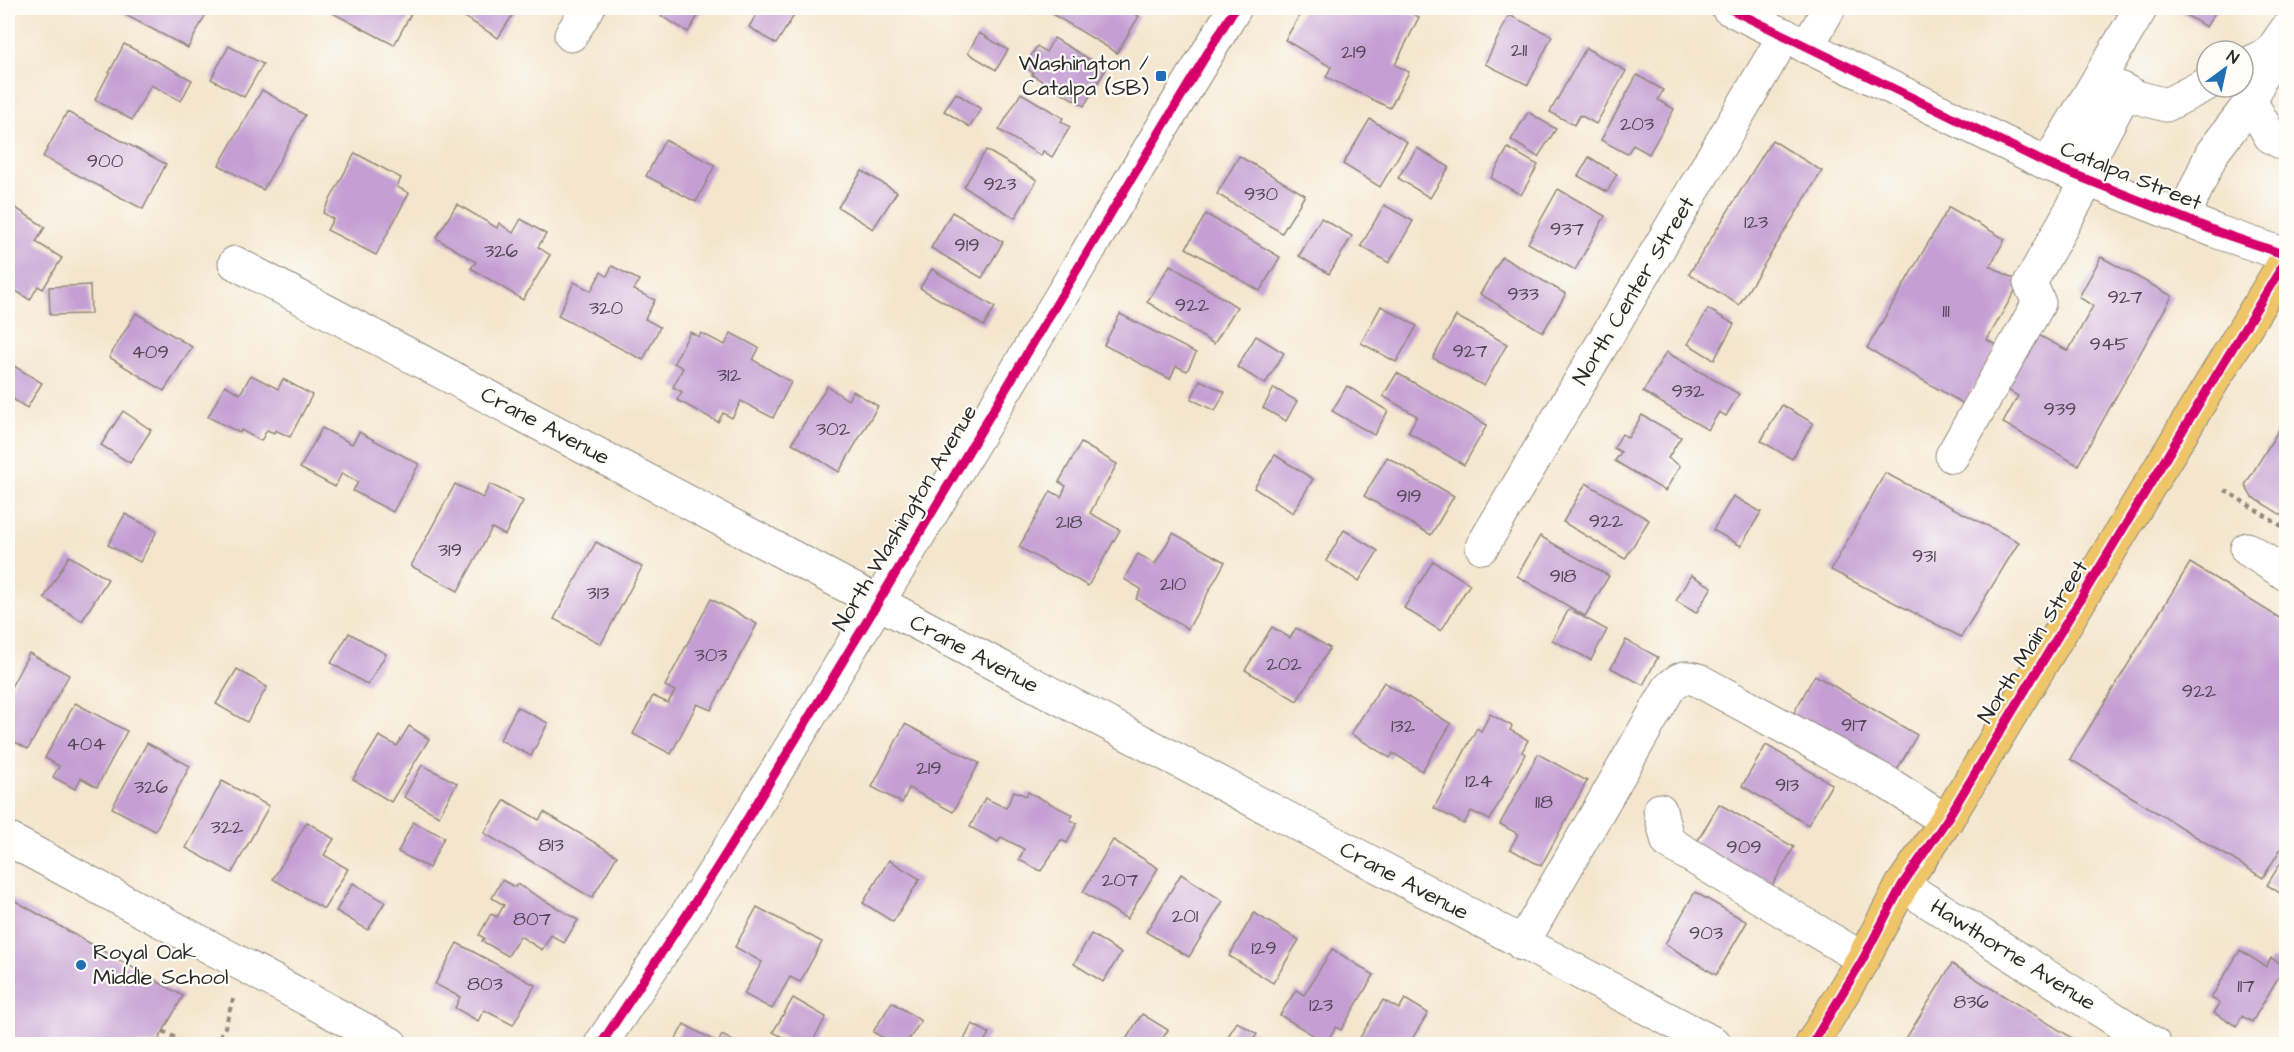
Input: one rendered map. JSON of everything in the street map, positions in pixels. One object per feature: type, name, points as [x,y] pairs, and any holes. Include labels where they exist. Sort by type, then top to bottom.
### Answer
[{"type":"main road","name":"North Main Street","points":[[1812,1044],[1863,958],[1902,885],[1946,821],[2286,260]]},
{"type":"street","points":[[572,35],[588,8]]},
{"type":"street","name":"North Washington Avenue","points":[[601,1044],[726,853],[878,603],[1080,261],[1235,8]]},
{"type":"street","name":"Catalpa Street","points":[[1728,8],[2048,164],[2183,218],[2286,255]]},
{"type":"street","name":"North Center Street","points":[[1482,547],[1796,41],[1828,8]]},
{"type":"street","points":[[1952,456],[2039,303],[2030,283],[2084,179],[2112,85],[2141,8]]},
{"type":"street","points":[[2183,218],[2212,153],[2251,102],[2266,50]]},
{"type":"street","points":[[2112,85],[2166,105],[2195,90]]},
{"type":"street","points":[[2048,164],[2112,85]]},
{"type":"street","points":[[2251,102],[2270,136],[2286,145]]},
{"type":"street","name":"Crane Avenue","points":[[235,263],[1715,1044]]},
{"type":"street","points":[[2247,549],[2286,574]]},
{"type":"street","points":[[1522,944],[1669,688],[1678,679],[1689,677],[1698,680],[1889,784],[1946,821]]},
{"type":"street","points":[[1660,810],[1668,842],[1863,958]]},
{"type":"street","points":[[8,839],[391,1044]]},
{"type":"street","name":"Hawthorne Avenue","points":[[1902,885],[2154,1044]]},
{"type":"path","points":[[2226,490],[2286,529]]},
{"type":"path","points":[[215,1044],[225,1027],[233,999]]},
{"type":"path","points":[[163,1031],[187,1044]]},
{"type":"building","points":[[120,8],[209,8],[188,48],[118,11]]},
{"type":"building","points":[[323,8],[414,8],[394,45]]},
{"type":"building","points":[[450,8],[517,8],[498,38]]},
{"type":"building","points":[[648,8],[703,8],[688,32]]},
{"type":"building","points":[[760,8],[785,8],[795,14],[776,44],[749,27]]},
{"type":"building","points":[[1020,8],[1034,8],[1031,14]]},
{"type":"building","points":[[1058,8],[1124,8],[1139,16],[1117,53],[1054,15]]},
{"type":"building","points":[[1304,8],[1400,8],[1419,17],[1395,65],[1409,72],[1390,108],[1326,77],[1331,67],[1285,40]]},
{"type":"building","points":[[2106,8],[2126,8],[2121,16]]},
{"type":"building","points":[[2174,8],[2218,8],[2206,27]]},
{"type":"building","points":[[1509,15],[1552,36],[1528,85],[1485,64]]},
{"type":"building","points":[[979,33],[1008,50],[996,70],[968,53]]},
{"type":"building","points":[[1054,38],[1106,69],[1084,106],[1032,75],[1033,73],[1024,67],[1037,46],[1046,52]]},
{"type":"building","points":[[124,44],[192,80],[181,101],[151,85],[132,120],[95,100]]},
{"type":"building","points":[[229,46],[263,64],[244,97],[211,79]]},
{"type":"building","points":[[1586,48],[1626,71],[1596,124],[1580,115],[1574,125],[1550,112]]},
{"type":"building","points":[[1637,75],[1663,90],[1658,100],[1674,109],[1649,154],[1633,145],[1627,154],[1601,140]]},
{"type":"building","points":[[262,90],[305,115],[263,190],[219,165]]},
{"type":"building","points":[[956,93],[981,109],[970,127],[944,111]]},
{"type":"building","points":[[1021,93],[1063,118],[1061,121],[1070,127],[1052,157],[1043,151],[1041,156],[999,130]]},
{"type":"building","points":[[67,112],[166,164],[143,209],[43,157]]},
{"type":"building","points":[[1528,112],[1556,129],[1538,157],[1511,140]]},
{"type":"building","points":[[1370,119],[1407,142],[1380,187],[1343,164]]},
{"type":"building","points":[[665,140],[715,165],[696,202],[646,176]]},
{"type":"building","points":[[1772,140],[1822,171],[1739,305],[1689,274]]},
{"type":"building","points":[[1417,148],[1449,167],[1430,198],[1398,178]]},
{"type":"building","points":[[1508,148],[1538,165],[1521,195],[1491,178]]},
{"type":"building","points":[[986,150],[1037,180],[1015,218],[964,187]]},
{"type":"building","points":[[355,153],[401,178],[397,187],[409,193],[376,255],[327,230],[333,219],[323,213]]},
{"type":"building","points":[[1239,156],[1305,195],[1282,233],[1217,194]]},
{"type":"building","points":[[1589,157],[1617,174],[1607,192],[1578,176]]},
{"type":"building","points":[[862,171],[897,192],[873,229],[838,207]]},
{"type":"building","points":[[1558,189],[1605,216],[1575,270],[1528,243]]},
{"type":"building","points":[[8,203],[45,227],[36,242],[62,258],[43,289],[38,286],[30,300],[8,286]]},
{"type":"building","points":[[457,204],[497,228],[499,223],[513,233],[521,219],[546,234],[538,247],[550,255],[523,300],[471,268],[476,262],[436,238]]},
{"type":"building","points":[[1384,205],[1413,221],[1389,263],[1361,246]]},
{"type":"building","points":[[1949,207],[2005,239],[1990,266],[2020,282],[1987,340],[1998,346],[1964,404],[1867,348]]},
{"type":"building","points":[[952,212],[1003,242],[982,278],[931,248]]},
{"type":"building","points":[[1206,214],[1280,257],[1260,291],[1186,248]]},
{"type":"building","points":[[1321,218],[1352,236],[1329,274],[1299,256]]},
{"type":"building","points":[[1502,257],[1566,294],[1543,332],[1480,294]]},
{"type":"building","points":[[2101,257],[2172,296],[2078,465],[2003,423],[2018,396],[2002,387],[2033,332],[2068,351],[2093,306],[2079,297]]},
{"type":"building","points":[[1170,265],[1237,307],[1214,344],[1147,302]]},
{"type":"building","points":[[612,266],[639,280],[634,290],[655,300],[645,319],[660,327],[643,360],[558,316],[574,282],[591,291],[601,272],[607,276]]},
{"type":"building","points":[[932,269],[995,307],[984,326],[920,288]]},
{"type":"building","points":[[90,285],[91,314],[50,315],[49,287]]},
{"type":"building","points":[[1381,306],[1417,326],[1396,362],[1361,343]]},
{"type":"building","points":[[1708,309],[1734,324],[1714,360],[1688,344]]},
{"type":"building","points":[[136,313],[192,347],[164,391],[109,357]]},
{"type":"building","points":[[1120,314],[1196,353],[1187,371],[1176,366],[1170,379],[1104,345]]},
{"type":"building","points":[[1456,316],[1507,344],[1484,386],[1433,358]]},
{"type":"building","points":[[690,332],[699,337],[701,333],[725,345],[731,333],[759,348],[753,360],[791,382],[773,418],[741,401],[732,418],[723,413],[718,422],[677,400],[682,392],[673,387],[683,368],[674,363]]},
{"type":"building","points":[[1256,336],[1284,353],[1265,384],[1237,367]]},
{"type":"building","points":[[1666,352],[1739,394],[1726,416],[1719,412],[1708,430],[1643,392]]},
{"type":"building","points":[[9,363],[42,383],[27,408],[8,396]]},
{"type":"building","points":[[1397,373],[1487,425],[1464,465],[1408,432],[1417,416],[1383,396]]},
{"type":"building","points":[[251,375],[278,389],[283,379],[312,395],[290,437],[275,430],[274,433],[267,430],[261,441],[208,417],[225,385],[240,394]]},
{"type":"building","points":[[1200,380],[1225,392],[1215,411],[1191,399]]},
{"type":"building","points":[[827,386],[848,400],[853,391],[878,406],[839,472],[792,443]]},
{"type":"building","points":[[1347,386],[1388,411],[1374,435],[1332,411]]},
{"type":"building","points":[[1274,388],[1297,401],[1286,421],[1263,408]]},
{"type":"building","points":[[1782,405],[1813,423],[1792,459],[1761,441]]},
{"type":"building","points":[[123,411],[151,430],[130,463],[101,445]]},
{"type":"building","points":[[1642,415],[1681,437],[1668,458],[1680,466],[1665,491],[1615,461],[1621,452],[1614,448],[1622,434],[1628,438]]},
{"type":"building","points":[[2286,418],[2286,518],[2251,496],[2245,485]]},
{"type":"building","points":[[322,428],[352,444],[359,432],[419,464],[393,512],[353,491],[358,482],[342,473],[335,487],[300,468]]},
{"type":"building","points":[[1081,443],[1117,464],[1090,513],[1120,530],[1088,586],[1019,547],[1051,491],[1061,497],[1066,486],[1059,482]]},
{"type":"building","points":[[1275,455],[1313,479],[1293,513],[1254,488]]},
{"type":"building","points":[[1387,457],[1454,496],[1431,535],[1364,496]]},
{"type":"building","points":[[1885,473],[2019,542],[1961,637],[1831,570]]},
{"type":"building","points":[[1586,483],[1649,520],[1625,559],[1563,522]]},
{"type":"building","points":[[455,484],[483,498],[490,484],[523,501],[505,535],[492,528],[458,591],[411,566]]},
{"type":"building","points":[[1733,496],[1761,512],[1741,546],[1713,530]]},
{"type":"building","points":[[125,514],[157,531],[140,562],[108,545]]},
{"type":"building","points":[[1344,530],[1378,551],[1359,581],[1326,561]]},
{"type":"building","points":[[1173,533],[1225,562],[1188,629],[1136,599],[1141,589],[1124,579],[1138,554],[1155,564]]},
{"type":"building","points":[[1540,536],[1609,576],[1585,616],[1517,576]]},
{"type":"building","points":[[596,542],[642,567],[601,644],[554,619]]},
{"type":"building","points":[[69,556],[108,579],[82,621],[44,598]]},
{"type":"building","points":[[1433,561],[1470,584],[1441,631],[1404,608]]},
{"type":"building","points":[[2190,563],[2286,622],[2286,840],[2263,878],[2070,759]]},
{"type":"building","points":[[1691,575],[1712,587],[1696,613],[1676,601]]},
{"type":"building","points":[[711,599],[757,624],[711,710],[697,704],[671,754],[633,734],[653,696],[668,703],[675,691],[665,686]]},
{"type":"building","points":[[1569,609],[1607,630],[1591,660],[1552,640]]},
{"type":"building","points":[[1272,627],[1290,638],[1296,628],[1330,648],[1297,701],[1245,670]]},
{"type":"building","points":[[349,633],[386,654],[368,685],[331,663]]},
{"type":"building","points":[[1626,640],[1658,657],[1643,685],[1611,668]]},
{"type":"building","points":[[29,653],[69,675],[28,749],[15,742],[8,757],[8,693]]},
{"type":"building","points":[[237,669],[267,687],[247,722],[216,704]]},
{"type":"building","points":[[1815,675],[1917,735],[1894,775],[1792,716]]},
{"type":"building","points":[[1384,682],[1451,724],[1422,771],[1393,753],[1390,758],[1351,734]]},
{"type":"building","points":[[75,703],[127,731],[97,787],[81,778],[75,789],[53,777],[59,766],[45,758]]},
{"type":"building","points":[[517,707],[548,723],[531,756],[500,740]]},
{"type":"building","points":[[1490,714],[1512,726],[1510,730],[1528,740],[1522,752],[1525,754],[1490,820],[1471,811],[1464,824],[1434,808],[1477,728],[1481,731]]},
{"type":"building","points":[[905,724],[979,763],[953,812],[909,788],[902,803],[872,787]]},
{"type":"building","points":[[409,726],[429,739],[391,802],[353,779],[379,736],[397,746]]},
{"type":"building","points":[[147,743],[190,766],[155,831],[112,808]]},
{"type":"building","points":[[1766,745],[1832,784],[1808,825],[1742,786]]},
{"type":"building","points":[[1538,754],[1587,781],[1541,866],[1510,849],[1518,834],[1500,824]]},
{"type":"building","points":[[422,765],[457,783],[439,816],[404,797]]},
{"type":"building","points":[[222,781],[269,806],[232,873],[186,848]]},
{"type":"building","points":[[1014,791],[1026,796],[1028,792],[1073,815],[1070,820],[1077,823],[1067,843],[1061,840],[1041,871],[1019,860],[1024,849],[1001,837],[998,842],[970,827],[985,798],[1006,808]]},
{"type":"building","points":[[505,800],[539,820],[544,812],[617,856],[592,898],[484,833]]},
{"type":"building","points":[[1719,804],[1794,847],[1769,891],[1694,847]]},
{"type":"building","points":[[307,822],[334,839],[324,855],[348,869],[324,909],[273,879]]},
{"type":"building","points":[[413,822],[444,837],[429,868],[398,852]]},
{"type":"building","points":[[1113,840],[1158,868],[1127,919],[1083,892]]},
{"type":"building","points":[[2286,857],[2286,897],[2267,885]]},
{"type":"building","points":[[889,860],[920,879],[893,922],[863,903]]},
{"type":"building","points":[[1181,874],[1223,901],[1189,957],[1146,932]]},
{"type":"building","points":[[502,880],[515,887],[517,884],[578,920],[564,943],[551,935],[542,950],[520,936],[508,956],[482,941],[484,938],[479,935],[491,914],[497,917],[504,905],[492,898]]},
{"type":"building","points":[[353,883],[385,902],[368,930],[336,911]]},
{"type":"building","points":[[1695,892],[1747,922],[1716,975],[1665,944]]},
{"type":"building","name":"Royal Oak Middle School","points":[[10,898],[183,996],[156,1044],[8,1044]]},
{"type":"building","points":[[757,907],[822,942],[800,982],[790,977],[772,1009],[744,994],[762,962],[735,947]]},
{"type":"building","points":[[1254,913],[1299,940],[1273,983],[1229,956]]},
{"type":"building","points":[[1091,934],[1121,953],[1103,982],[1074,964]]},
{"type":"building","points":[[457,943],[535,985],[513,1025],[484,1010],[478,1021],[455,1008],[460,997],[435,984]]},
{"type":"building","points":[[1332,949],[1374,975],[1341,1030],[1336,1027],[1326,1043],[1280,1015],[1296,990],[1304,995]]},
{"type":"building","points":[[2240,950],[2266,967],[2271,958],[2285,966],[2252,1022],[2242,1016],[2237,1026],[2214,1013],[2220,1003],[2211,998]]},
{"type":"building","points":[[1952,964],[2082,1044],[1912,1044],[1905,1040]]},
{"type":"building","points":[[793,998],[826,1017],[811,1044],[796,1044],[773,1032]]},
{"type":"building","points":[[1405,999],[1428,1013],[1409,1044],[1356,1044],[1383,1000],[1399,1009]]},
{"type":"building","points":[[892,1002],[921,1021],[906,1044],[894,1044],[873,1032]]},
{"type":"building","points":[[1142,1014],[1168,1030],[1159,1044],[1123,1044]]},
{"type":"building","points":[[1237,1022],[1257,1034],[1251,1044],[1223,1044]]},
{"type":"building","points":[[684,1024],[718,1043],[722,1035],[739,1044],[673,1044]]},
{"type":"building","points":[[972,1024],[989,1033],[983,1044],[962,1044]]},
{"type":"cycle path","points":[[601,1044],[728,850],[1235,8]]},
{"type":"cycle path","points":[[1728,8],[2048,164],[2218,232],[2286,255]]},
{"type":"cycle path","points":[[1812,1044],[1863,959],[1902,885],[1946,821],[2286,260]]},
{"type":"place","name":"Washington / Catalpa (SB)","points":[[1161,76]]},
{"type":"place","name":"Royal Oak Middle School","points":[[81,965]]}]
